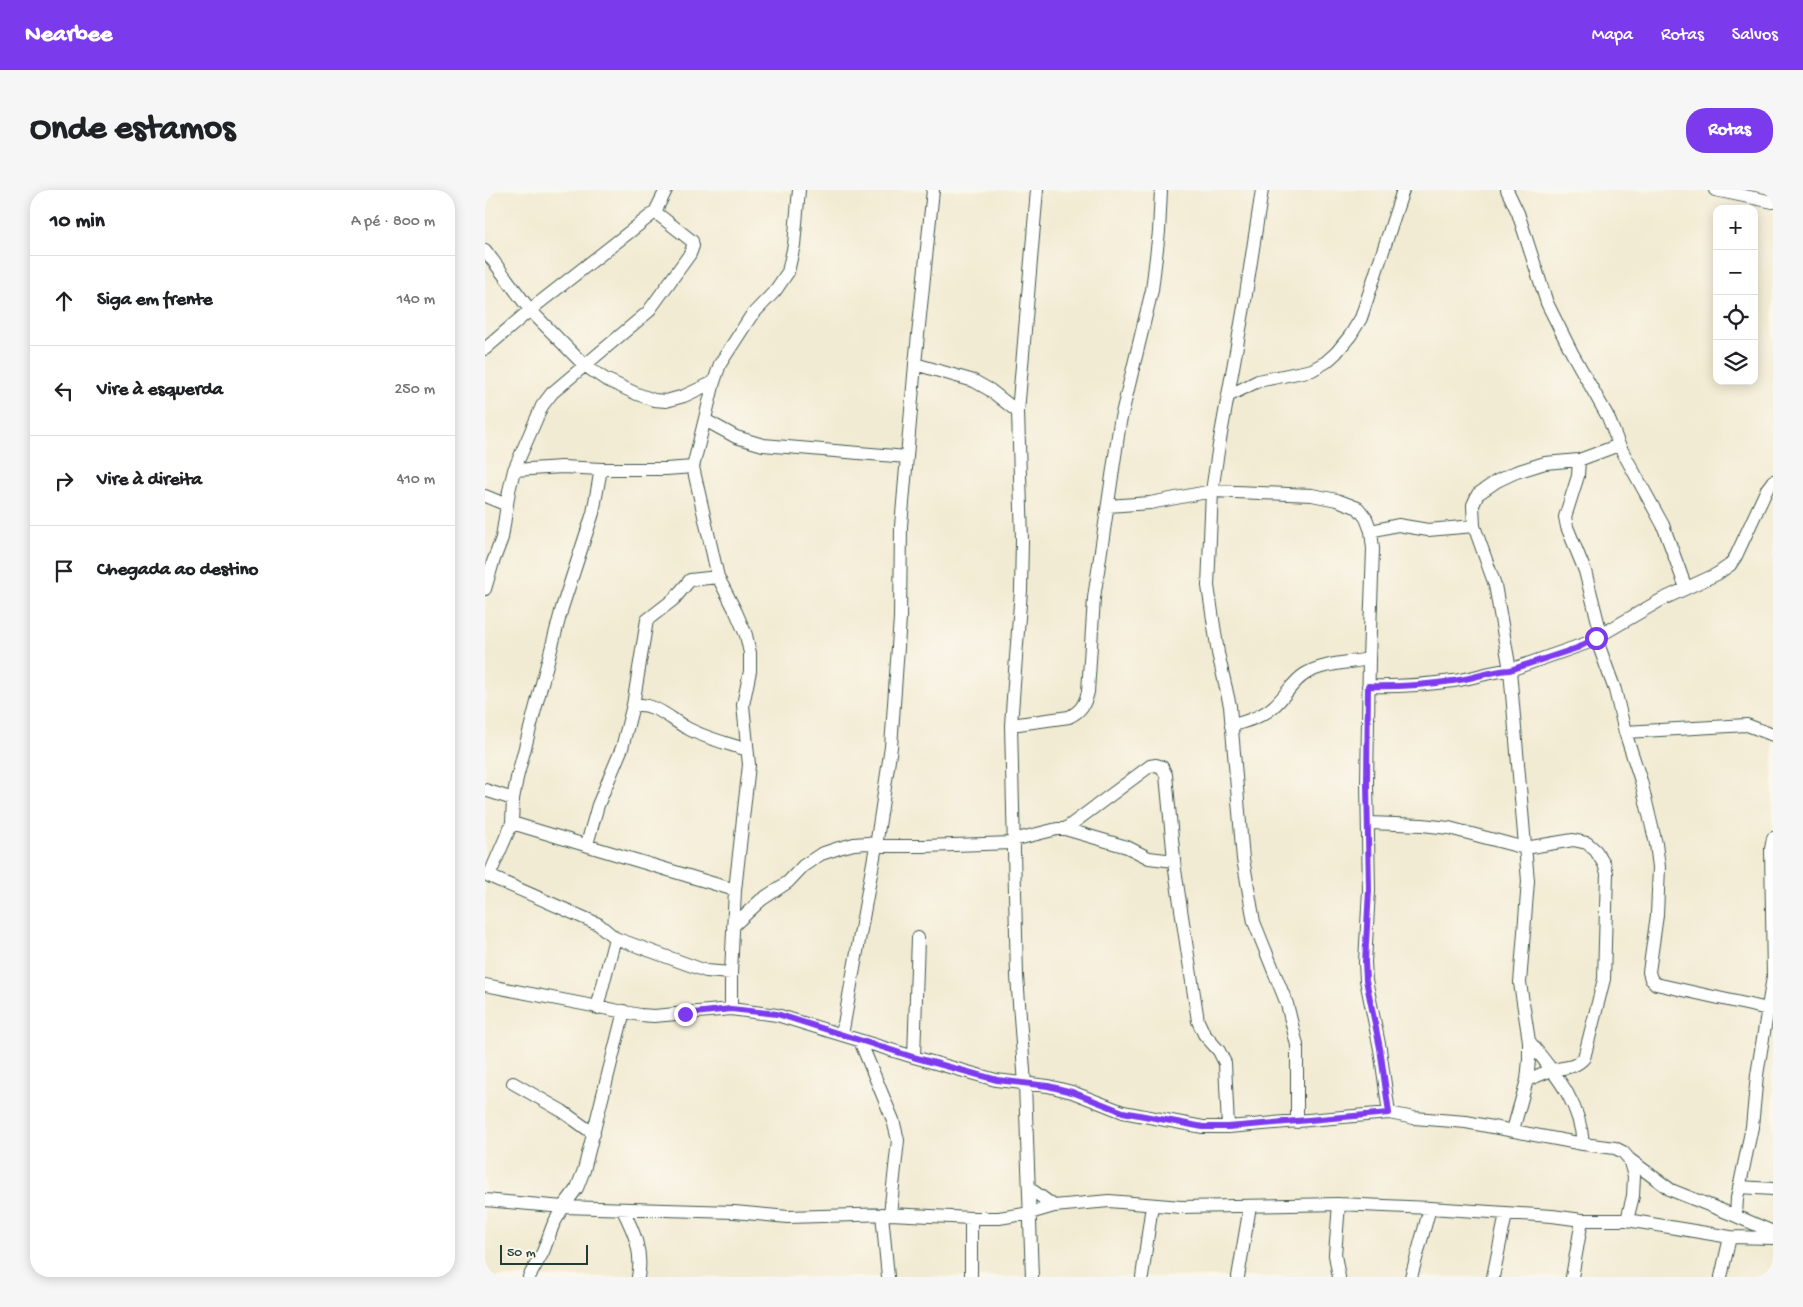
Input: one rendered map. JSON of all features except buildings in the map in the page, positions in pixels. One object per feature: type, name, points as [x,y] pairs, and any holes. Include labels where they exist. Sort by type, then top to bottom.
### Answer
[{"type":"street","points":[[485,349],[531,310],[655,212],[666,190]]},
{"type":"street","points":[[731,1009],[735,890],[747,781],[747,750],[743,705],[750,670],[750,653],[736,612],[718,577],[693,466],[720,364],[751,316],[775,291],[788,272],[794,245],[799,190]]},
{"type":"street","points":[[842,1035],[876,846],[891,747],[900,618],[901,526],[933,190]]},
{"type":"street","points":[[1032,1277],[1025,1084],[1017,976],[1011,725],[1022,556],[1019,412],[1037,190]]},
{"type":"street","points":[[1011,725],[1069,717],[1077,713],[1085,704],[1088,692],[1093,598],[1120,422],[1151,290],[1159,232],[1161,190]]},
{"type":"street","points":[[1262,190],[1212,491],[1209,586],[1218,653],[1230,706],[1243,859],[1254,922],[1287,1004],[1297,1045],[1297,1122]]},
{"type":"street","points":[[1228,396],[1257,381],[1312,370],[1336,353],[1350,336],[1361,318],[1403,190]]},
{"type":"street","points":[[1507,190],[1518,213],[1547,303],[1572,353],[1608,417],[1619,445],[1663,525],[1686,588]]},
{"type":"street","points":[[1715,190],[1773,202]]},
{"type":"street","points":[[485,589],[502,538],[515,470],[542,406],[552,393],[648,312],[690,254],[693,246],[692,241],[655,212]]},
{"type":"street","points":[[485,250],[531,310],[584,365],[605,379],[637,394],[654,400],[666,401],[684,396],[714,382]]},
{"type":"street","points":[[915,364],[974,381],[990,390],[1019,412]]},
{"type":"street","points":[[705,420],[736,437],[763,445],[907,457]]},
{"type":"street","points":[[1513,1130],[1527,1080],[1529,1041],[1520,983],[1529,891],[1510,670],[1495,585],[1473,526],[1473,505],[1478,494],[1497,481],[1516,472],[1545,463],[1579,460],[1619,445]]},
{"type":"street","points":[[1579,460],[1578,476],[1565,517],[1567,527],[1585,571],[1598,636],[1641,781],[1656,844],[1659,867],[1657,916],[1649,972],[1651,979],[1656,984],[1768,1009]]},
{"type":"street","points":[[515,470],[562,467],[666,469],[693,466]]},
{"type":"street","points":[[601,469],[593,513],[560,618],[537,702],[513,799],[512,823],[487,880],[598,924],[615,938],[706,971],[731,973]]},
{"type":"street","points":[[1368,686],[1406,687],[1454,681],[1510,670],[1577,648],[1661,600],[1717,574],[1731,564],[1773,480]]},
{"type":"street","points":[[1108,506],[1150,503],[1212,491],[1312,495],[1337,500],[1358,508],[1366,518],[1371,531],[1373,549],[1368,686],[1369,890],[1365,962],[1366,980],[1380,1048],[1389,1113]]},
{"type":"street","points":[[485,496],[507,505]]},
{"type":"street","points":[[1371,531],[1398,526],[1428,530],[1473,526]]},
{"type":"street","points":[[587,844],[598,805],[622,748],[633,705],[647,620],[674,599],[690,580],[718,577]]},
{"type":"street","points":[[1231,726],[1261,716],[1272,708],[1294,683],[1305,674],[1321,668],[1369,659]]},
{"type":"street","points":[[633,705],[653,706],[686,727],[716,740],[747,750]]},
{"type":"street","points":[[1625,732],[1747,725],[1773,735]]},
{"type":"street","points":[[1065,829],[1150,766],[1157,765],[1162,768],[1166,775],[1174,861],[1198,1021],[1204,1034],[1219,1050],[1225,1063],[1228,1127]]},
{"type":"street","points":[[485,790],[513,799]]},
{"type":"street","points":[[512,823],[735,890]]},
{"type":"street","points":[[1369,823],[1449,828],[1525,848],[1573,840],[1587,843],[1596,851],[1604,864],[1607,873],[1604,980],[1584,1058],[1578,1064],[1568,1068],[1552,1070],[1527,1080]]},
{"type":"street","points":[[733,926],[761,900],[788,882],[803,866],[821,854],[854,844],[924,846],[1013,841],[1057,829],[1065,829],[1127,847],[1149,858],[1174,861]]},
{"type":"street","points":[[1736,1216],[1739,1187],[1752,1127],[1757,1075],[1773,977],[1771,849],[1773,838]]},
{"type":"street","points":[[597,1008],[615,938]]},
{"type":"street","points":[[913,1057],[918,938]]},
{"type":"street","points":[[485,985],[640,1015],[654,1016],[731,1009],[777,1014],[913,1057],[997,1080],[1048,1086],[1072,1092],[1123,1112],[1203,1127],[1297,1122],[1389,1113],[1414,1118],[1466,1122],[1583,1144],[1615,1148],[1623,1152],[1629,1159],[1671,1190],[1773,1232]]},
{"type":"street","points":[[529,1277],[539,1260],[553,1225],[577,1188],[594,1134],[624,1011]]},
{"type":"street","points":[[860,1041],[893,1120],[898,1140],[886,1214],[888,1277]]},
{"type":"street","points":[[1529,1041],[1570,1096],[1582,1129],[1583,1144]]},
{"type":"street","points":[[513,1083],[562,1111],[594,1134]]},
{"type":"street","points":[[1627,1220],[1633,1196],[1634,1176],[1629,1159]]},
{"type":"street","points":[[1739,1187],[1773,1189]]},
{"type":"street","points":[[1029,1188],[1054,1206]]},
{"type":"street","points":[[485,1200],[563,1207],[734,1212],[788,1217],[886,1214],[971,1218],[999,1218],[1030,1213],[1054,1206],[1109,1201],[1181,1207],[1339,1204],[1430,1208],[1582,1220],[1627,1220],[1730,1237],[1773,1238]]},
{"type":"street","points":[[1339,1204],[1335,1256],[1339,1277]]},
{"type":"street","points":[[1142,1277],[1153,1205]]},
{"type":"street","points":[[1239,1277],[1250,1206]]},
{"type":"street","points":[[1411,1277],[1430,1208]]},
{"type":"street","points":[[623,1210],[634,1232],[639,1252],[640,1266],[638,1277]]},
{"type":"street","points":[[1493,1277],[1506,1214]]},
{"type":"street","points":[[971,1218],[971,1277]]},
{"type":"street","points":[[1573,1277],[1582,1220]]},
{"type":"street","points":[[1721,1277],[1730,1237]]},
{"type":"route","points":[[685,1014],[731,1009],[777,1014],[913,1057],[997,1080],[1048,1086],[1072,1092],[1123,1112],[1203,1127],[1297,1122],[1389,1113],[1380,1048],[1366,980],[1365,962],[1369,890],[1368,686],[1406,687],[1432,682],[1454,681],[1491,672],[1510,670],[1577,648],[1596,638]]}]
